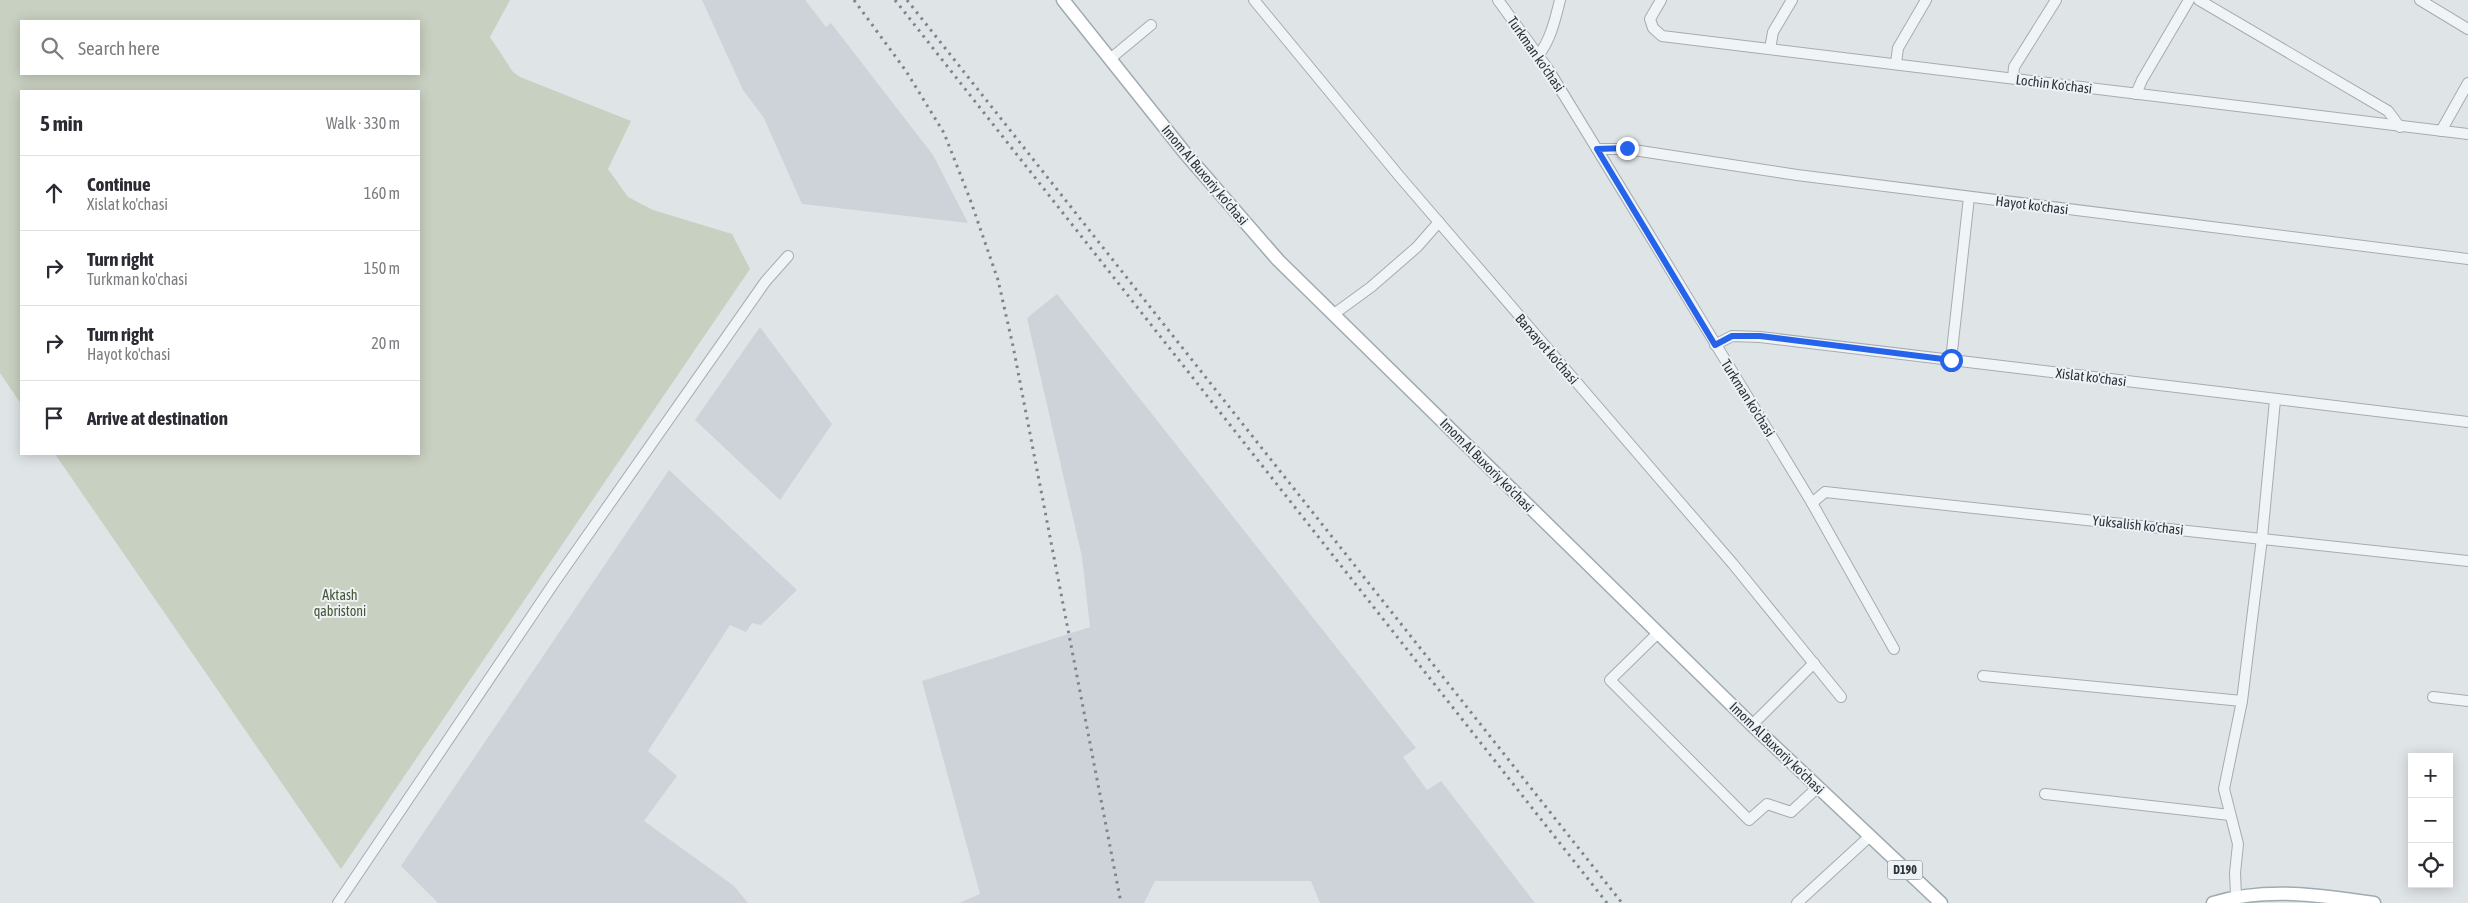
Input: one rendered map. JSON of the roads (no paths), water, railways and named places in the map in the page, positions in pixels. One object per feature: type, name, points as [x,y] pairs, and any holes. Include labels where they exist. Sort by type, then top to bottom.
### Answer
[{"type":"main road","name":"Imom Al Buxoriy ko'chasi","points":[[1063,0],[1185,153],[1278,260],[1752,725],[1869,838],[1940,903]]},
{"type":"main road","points":[[2213,903],[2236,896],[2274,893],[2324,896],[2374,903]]},
{"type":"street","name":"Barxayot ko'chasi","points":[[1254,0],[1439,222],[1733,564],[1841,697]]},
{"type":"street","name":"Turkman ko'chasi","points":[[1498,0],[1538,56],[1597,149],[1812,503],[1894,649]]},
{"type":"street","points":[[1538,56],[1553,30],[1560,0]]},
{"type":"street","name":"Lochin Ko'chasi","points":[[1661,0],[1650,19],[1652,28],[1662,36],[2468,134]]},
{"type":"street","points":[[1770,49],[1773,32],[1792,0]]},
{"type":"street","points":[[1896,63],[1898,48],[1926,0]]},
{"type":"street","points":[[2013,78],[2014,67],[2056,0]]},
{"type":"street","points":[[2136,94],[2142,80],[2189,0]]},
{"type":"street","points":[[2199,0],[2388,111],[2400,126]]},
{"type":"street","points":[[2420,0],[2468,29]]},
{"type":"street","points":[[1110,59],[1151,25]]},
{"type":"street","points":[[2441,131],[2468,82]]},
{"type":"street","name":"Hayot ko'chasi","points":[[1597,149],[1627,148],[1797,175],[1969,198],[2468,260]]},
{"type":"street","points":[[1951,360],[1969,198]]},
{"type":"street","points":[[1334,314],[1371,287],[1417,247],[1439,222]]},
{"type":"street","points":[[338,903],[560,575],[765,282],[788,256]]},
{"type":"street","name":"Xislat ko'chasi","points":[[1715,345],[1732,336],[1760,336],[2468,422]]},
{"type":"street","points":[[2236,896],[2235,874],[2238,844],[2224,789],[2242,701],[2262,538],[2275,400]]},
{"type":"street","name":"Yuksalish ko'chasi","points":[[1812,503],[1825,492],[2468,561]]},
{"type":"street","points":[[1658,633],[1610,680],[1749,820],[1767,804],[1791,812],[1817,788]]},
{"type":"street","points":[[1752,725],[1814,663]]},
{"type":"street","points":[[1983,676],[2242,701]]},
{"type":"street","points":[[2433,697],[2468,701]]},
{"type":"street","points":[[2045,794],[2230,815]]},
{"type":"street","points":[[1797,903],[1869,838]]},
{"type":"railway","points":[[854,0],[906,71],[944,133],[970,199],[998,280],[1013,346],[1121,903]]},
{"type":"railway","points":[[895,0],[1607,903]]},
{"type":"railway","points":[[907,0],[1622,903]]},
{"type":"park label","name":"Aktash qabristoni","points":[[340,604]]}]
